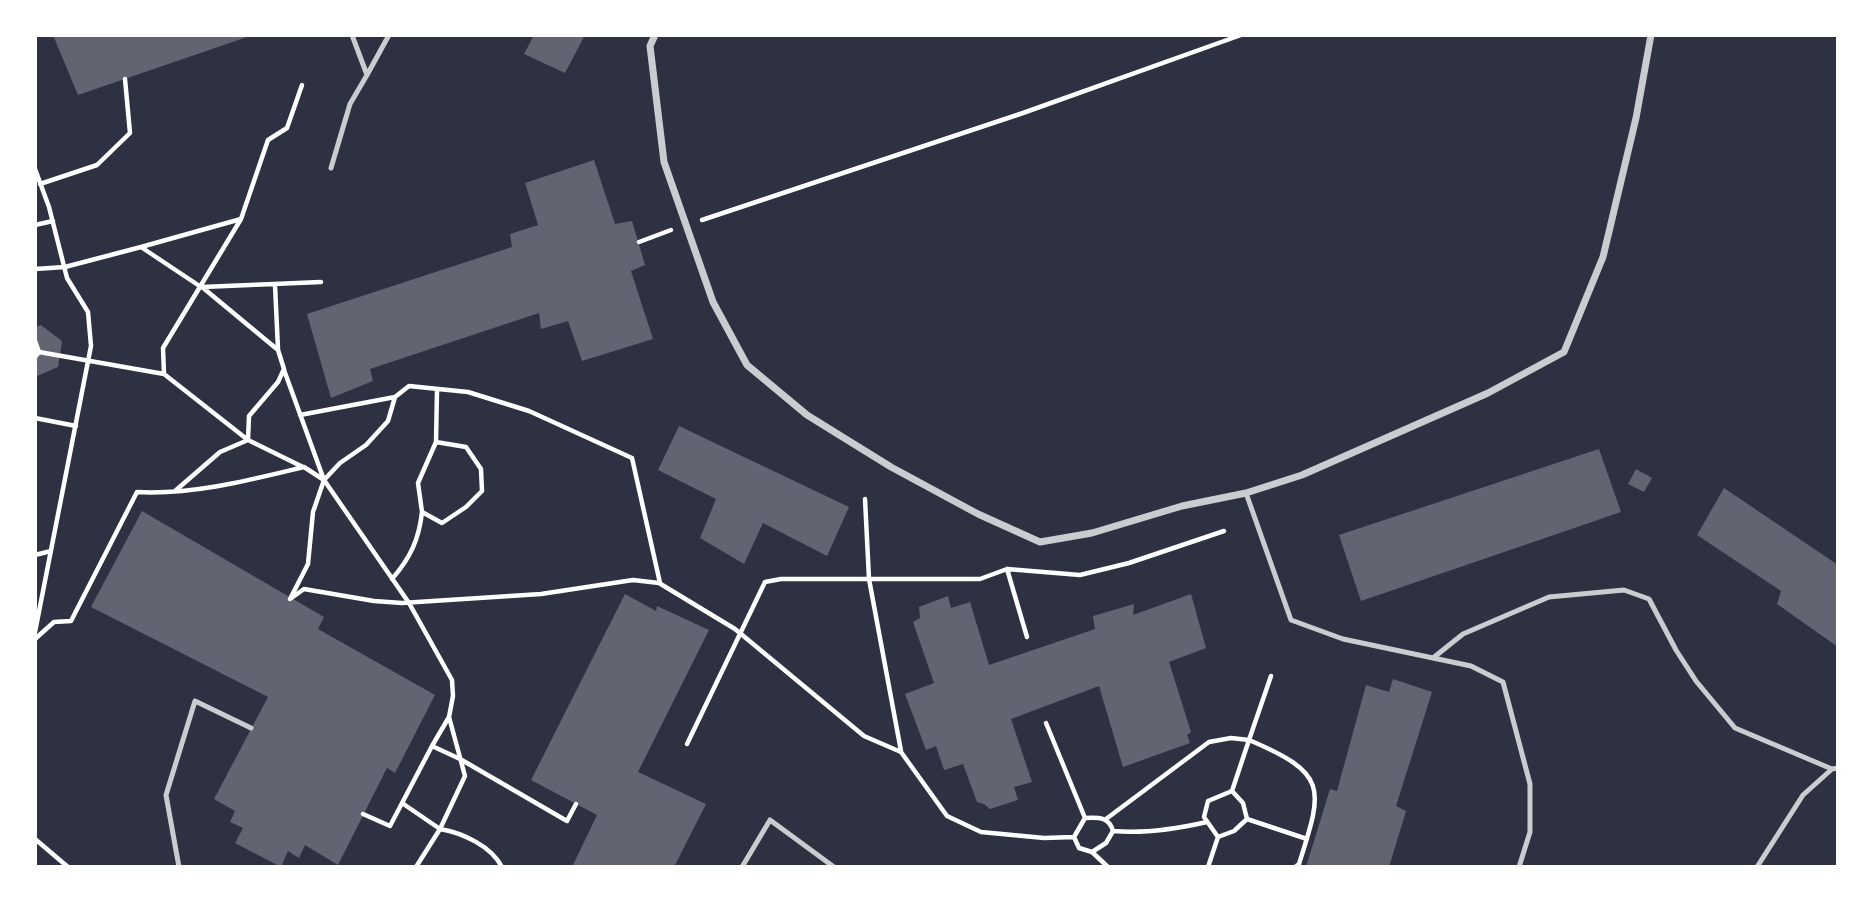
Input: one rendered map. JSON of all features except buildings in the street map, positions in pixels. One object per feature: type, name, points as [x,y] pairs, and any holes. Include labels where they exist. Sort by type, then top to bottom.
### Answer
[{"type":"street","points":[[655,35],[650,46],[664,162],[713,302],[747,365],[807,415],[978,514],[1040,542],[1092,533],[1182,506],[1246,493],[1302,475],[1488,393],[1563,352],[1603,257],[1636,118],[1651,35]]},
{"type":"lane","points":[[352,35],[367,75]]},
{"type":"lane","points":[[331,168],[350,104],[389,35]]},
{"type":"lane","points":[[1246,493],[1291,620],[1343,639],[1471,666],[1503,682],[1530,784],[1530,832],[1519,867]]},
{"type":"lane","points":[[1433,658],[1463,634],[1549,597],[1624,590],[1649,598],[1676,650],[1696,681],[1735,728],[1835,769],[1803,795],[1757,867]]},
{"type":"lane","points":[[179,867],[166,795],[195,701],[251,728]]},
{"type":"lane","points":[[742,867],[770,820],[834,867]]},
{"type":"path","points":[[691,223],[1023,113],[1241,35]]},
{"type":"path","points":[[40,184],[97,165],[130,133],[125,79]]},
{"type":"path","points":[[164,374],[163,348],[241,219],[268,140],[286,128],[302,85]]},
{"type":"path","points":[[35,169],[67,278],[88,312],[90,346],[35,632]]},
{"type":"path","points":[[35,270],[65,267],[241,219]]},
{"type":"path","points":[[35,225],[52,221]]},
{"type":"path","points":[[639,242],[678,228]]},
{"type":"path","points":[[141,247],[202,287],[278,350]]},
{"type":"path","points":[[202,287],[321,282]]},
{"type":"path","points":[[275,285],[278,350],[324,480],[393,579],[452,680],[453,696],[449,717],[390,825],[363,814]]},
{"type":"path","points":[[35,341],[37,355],[88,360],[164,374],[248,440],[304,467],[324,480]]},
{"type":"path","points":[[248,440],[249,416],[278,382],[284,369]]},
{"type":"path","points":[[300,415],[396,397],[410,386],[468,393],[529,411],[632,458],[660,584]]},
{"type":"path","points":[[393,579],[403,567],[419,536],[422,512],[418,482],[436,442],[437,391]]},
{"type":"path","points":[[396,397],[388,421],[324,480],[313,512],[308,564],[290,598],[304,589],[374,601],[408,603],[541,594],[633,580],[660,584],[741,634],[864,736],[901,752]]},
{"type":"path","points":[[35,418],[76,426]]},
{"type":"path","points":[[174,492],[220,452],[248,440]]},
{"type":"path","points":[[422,512],[442,523],[466,507],[482,491],[481,469],[466,447],[436,442]]},
{"type":"path","points":[[35,639],[54,622],[71,621],[137,492],[174,492],[208,487],[304,467]]},
{"type":"path","points":[[865,499],[870,581],[901,752],[947,816],[981,832],[1044,838],[1074,837]]},
{"type":"path","points":[[687,744],[765,582],[781,579],[981,579],[1007,569],[1080,575],[1129,563],[1224,531]]},
{"type":"path","points":[[35,555],[51,551]]},
{"type":"path","points":[[1007,569],[1027,637]]},
{"type":"path","points":[[1218,837],[1204,817],[1208,801],[1231,791],[1270,677]]},
{"type":"path","points":[[416,867],[440,829],[465,776],[449,717]]},
{"type":"path","points":[[1046,723],[1085,818]]},
{"type":"path","points":[[1106,819],[1209,742],[1231,738],[1249,740],[1287,757],[1308,776],[1316,798],[1314,816],[1299,864],[1295,867]]},
{"type":"path","points":[[432,746],[460,759],[567,821],[576,804]]},
{"type":"path","points":[[1231,791],[1243,803],[1247,819]]},
{"type":"path","points":[[402,803],[440,829],[463,836],[482,846],[497,858],[502,867]]},
{"type":"path","points":[[1074,837],[1085,818]]},
{"type":"path","points":[[1085,818],[1106,819],[1111,823],[1113,831],[1106,843],[1092,852]]},
{"type":"path","points":[[1247,819],[1307,839]]},
{"type":"path","points":[[1218,837],[1234,831],[1247,819]]},
{"type":"path","points":[[1113,831],[1133,833],[1207,822]]},
{"type":"path","points":[[1074,837],[1079,848],[1092,852],[1108,867]]},
{"type":"path","points":[[1208,867],[1218,837]]},
{"type":"path","points":[[35,839],[68,867]]}]
